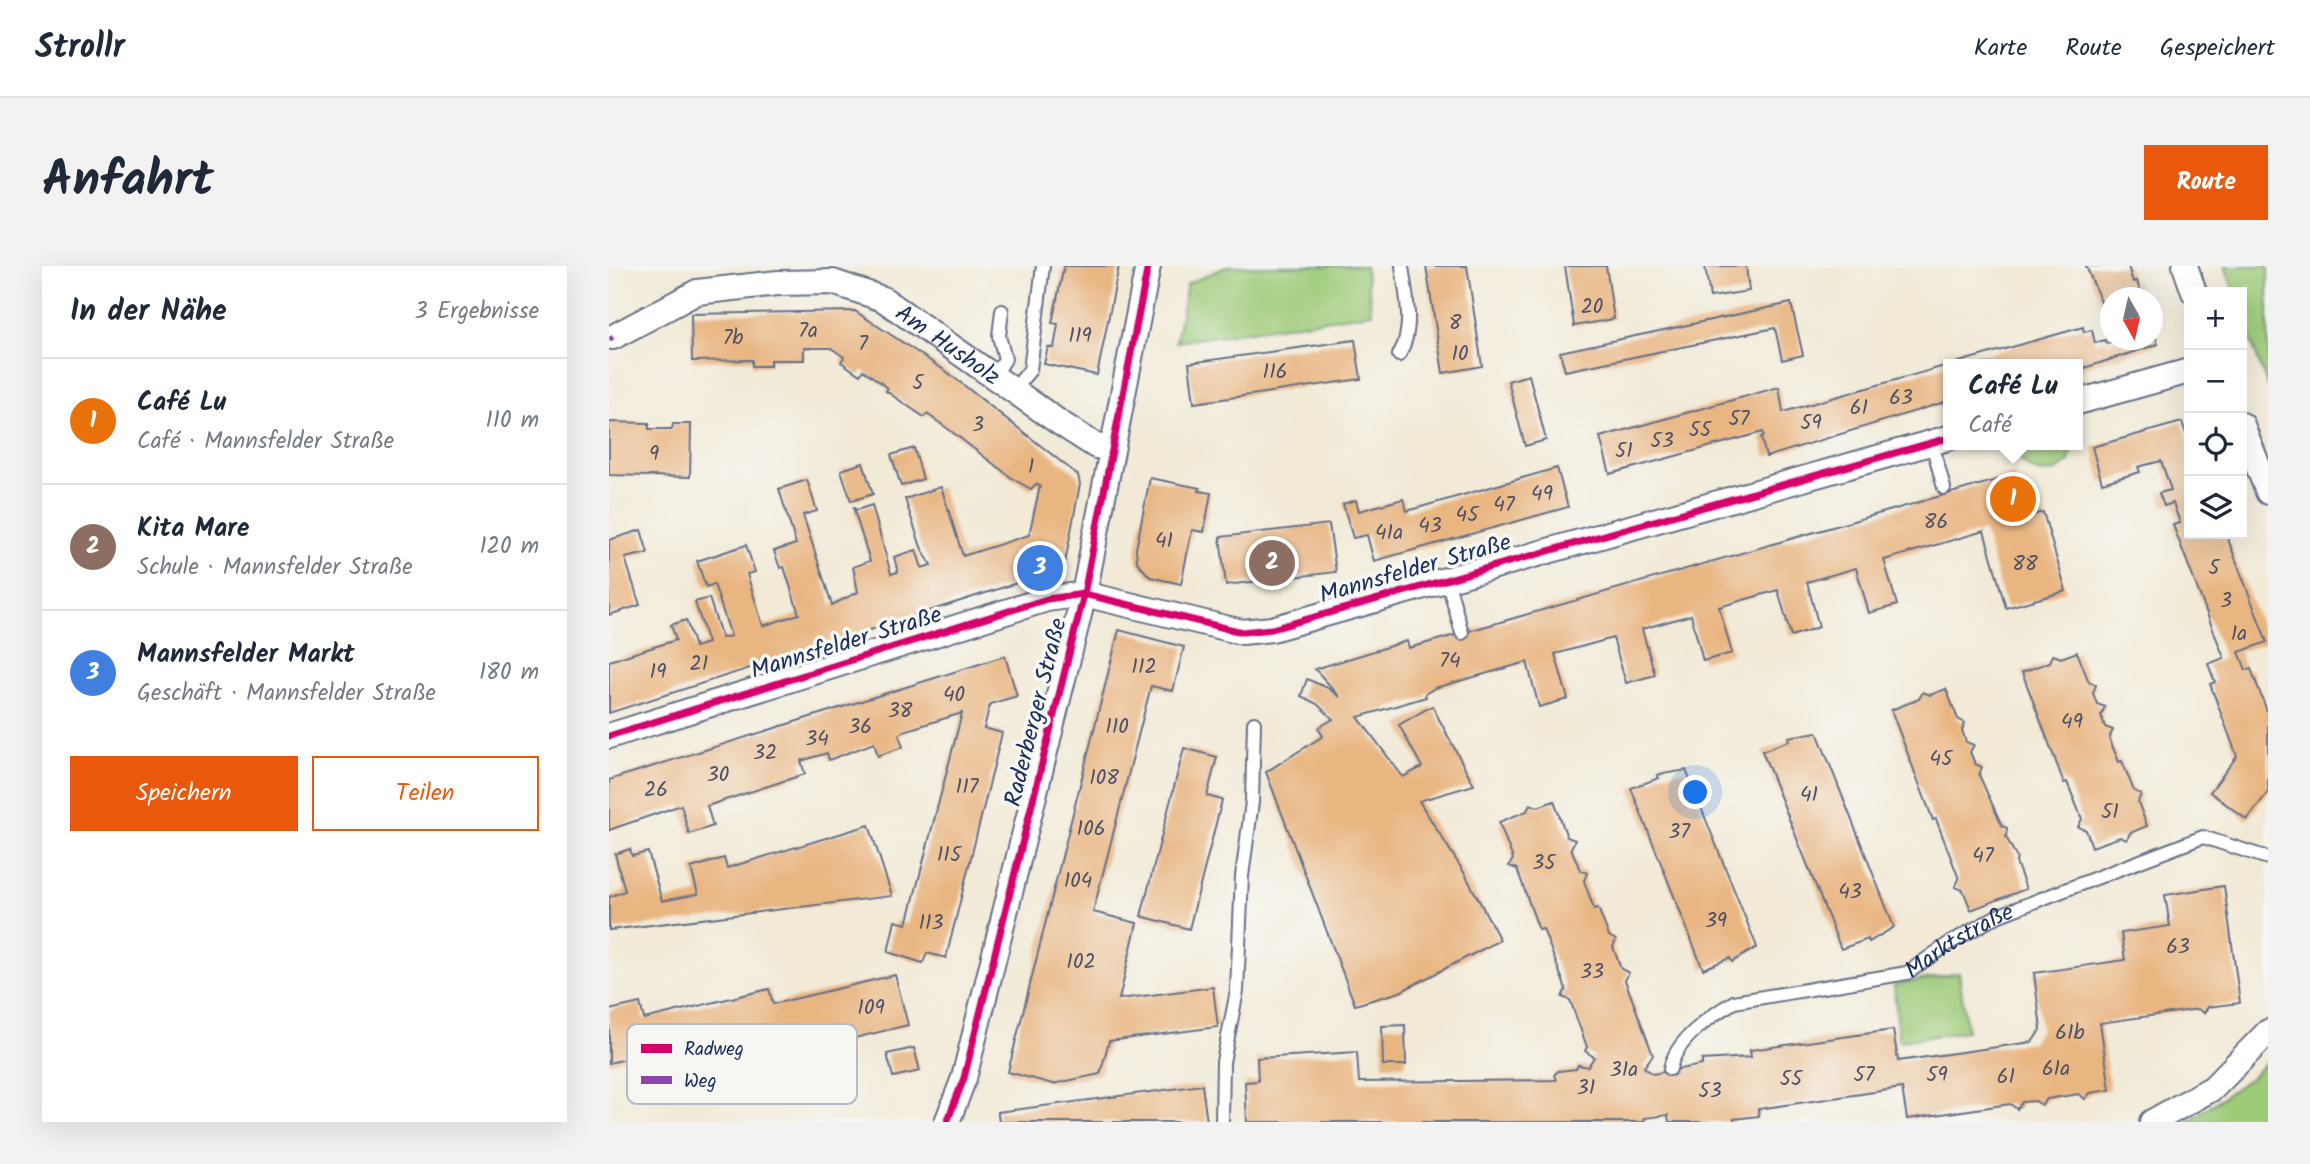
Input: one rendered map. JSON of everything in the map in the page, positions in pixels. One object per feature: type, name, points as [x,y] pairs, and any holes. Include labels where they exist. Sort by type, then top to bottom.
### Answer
[{"type":"street","name":"Raderberger Straße","points":[[947,1122],[964,1078],[1084,594],[1148,266]]},
{"type":"street","points":[[2185,266],[2192,287]]},
{"type":"street","name":"Am Husholz","points":[[613,337],[697,292],[778,283],[833,282],[883,299],[1097,446],[1112,449]]},
{"type":"street","points":[[2083,401],[2184,372]]},
{"type":"street","points":[[2247,438],[2268,492]]},
{"type":"street","name":"Mannsfelder Straße","points":[[609,736],[1047,599],[1084,594],[1242,632],[1272,629],[1940,440]]},
{"type":"street","points":[[2152,1122],[2213,1088],[2268,1032]]},
{"type":"street","name":"Raderberger Straße","points":[[964,1078],[964,1122]]},
{"type":"lane","points":[[1002,311],[999,336],[1005,359],[1005,382],[1030,370],[1043,266]]},
{"type":"lane","points":[[1399,355],[1408,339],[1409,317],[1402,266]]},
{"type":"lane","points":[[1940,440],[1944,488]]},
{"type":"lane","points":[[1447,579],[1462,633]]},
{"type":"lane","points":[[1222,1122],[1223,1062],[1237,991],[1242,876],[1252,802],[1254,723]]},
{"type":"lane","name":"Marktstraße","points":[[1670,1069],[1685,1042],[1711,1016],[1734,1002],[1907,973],[1948,944],[1997,916],[2203,837],[2268,858]]},
{"type":"green space","points":[[1228,266],[1365,266],[1372,313],[1176,342],[1187,284]]},
{"type":"green space","points":[[2225,266],[2268,266],[2268,388],[2247,329],[2247,287],[2232,287]]},
{"type":"green space","points":[[2016,450],[2071,450],[2069,462],[2061,468],[2045,473],[2031,469]]},
{"type":"green space","points":[[1959,973],[1967,1031],[1899,1041],[1894,985]]},
{"type":"green space","points":[[2268,1060],[2268,1122],[2187,1122],[2253,1076]]},
{"type":"building","points":[[1064,266],[1119,266],[1097,375],[1044,364],[1048,347],[1054,348],[1058,324],[1052,323]]},
{"type":"building","points":[[1426,266],[1467,266],[1482,366],[1443,373]]},
{"type":"building","points":[[1565,266],[1606,266],[1614,319],[1574,326]]},
{"type":"building","points":[[1705,266],[1746,266],[1749,291],[1710,297]]},
{"type":"building","points":[[2086,266],[2128,266],[2133,282],[2137,281],[2139,287],[2100,287],[2100,300]]},
{"type":"building","points":[[1791,303],[1803,355],[1782,360],[1775,328],[1565,371],[1560,352]]},
{"type":"building","points":[[855,311],[947,372],[1078,475],[1080,484],[1064,568],[609,713],[609,661],[676,640],[671,625],[686,620],[695,647],[708,643],[695,602],[709,598],[722,638],[731,636],[714,584],[706,587],[697,561],[746,545],[755,572],[747,574],[763,626],[799,614],[784,567],[780,568],[774,551],[796,544],[779,489],[807,480],[817,511],[803,515],[832,605],[858,592],[853,567],[870,561],[853,507],[856,510],[872,505],[891,574],[898,572],[894,557],[916,550],[922,568],[931,565],[921,547],[905,499],[941,487],[963,556],[1029,535],[1040,486],[1036,484],[1031,489],[1013,479],[927,414],[924,417],[886,391],[888,388],[863,370],[860,375],[841,362],[844,357],[831,348],[804,348],[804,360],[770,360],[770,366],[752,366],[752,360],[692,361],[691,314]]},
{"type":"building","points":[[2083,327],[2084,332],[2092,330],[2095,343],[2100,342],[2100,350],[2140,350],[2083,368],[2083,359],[1970,359]]},
{"type":"building","points":[[1355,340],[1361,379],[1194,403],[1189,363]]},
{"type":"building","points":[[1943,366],[1943,403],[1766,457],[1761,437],[1764,436],[1763,432],[1610,474],[1600,437],[1779,387],[1783,412]]},
{"type":"building","points":[[1529,375],[1546,440],[1525,446],[1508,381]]},
{"type":"building","points":[[609,422],[649,423],[649,429],[672,429],[673,424],[691,424],[690,477],[609,475]]},
{"type":"building","points":[[2182,422],[2184,539],[2228,539],[2267,642],[2239,652],[2246,670],[2251,669],[2268,714],[2268,792],[2247,820],[2210,792],[2237,756],[2210,684],[2215,682],[2208,664],[2224,658],[2173,525],[2180,523],[2173,503],[2164,506],[2159,493],[2171,490],[2161,461],[2138,467],[2140,472],[2102,483],[2092,447]]},
{"type":"building","points":[[914,448],[923,479],[901,486],[891,455]]},
{"type":"building","points":[[863,463],[873,494],[851,501],[841,470]]},
{"type":"building","points":[[1557,468],[1568,507],[1374,561],[1367,535],[1353,538],[1343,504],[1356,500],[1359,511],[1403,499],[1407,511]]},
{"type":"building","points":[[2014,475],[2026,517],[2043,512],[2066,591],[2006,608],[1984,531],[1884,560],[1897,605],[1869,613],[1856,568],[1807,582],[1819,627],[1791,636],[1778,590],[1719,607],[1732,653],[1703,661],[1691,615],[1642,629],[1655,675],[1626,683],[1613,638],[1555,654],[1568,699],[1539,707],[1527,662],[1435,688],[1425,694],[1426,697],[1358,717],[1403,777],[1422,767],[1399,725],[1432,706],[1474,785],[1419,801],[1465,874],[1500,940],[1400,992],[1355,1005],[1266,772],[1323,736],[1318,728],[1333,719],[1317,704],[1301,696],[1307,679],[1328,688],[1340,697],[1315,669],[1407,641],[1409,648]]},
{"type":"building","points":[[1150,478],[1200,488],[1199,491],[1211,493],[1204,532],[1192,530],[1181,584],[1150,577],[1137,562],[1136,549]]},
{"type":"building","points":[[1329,524],[1336,572],[1226,585],[1220,537]]},
{"type":"building","points":[[641,530],[648,553],[625,558],[640,605],[609,615],[609,540]]},
{"type":"building","points":[[1119,630],[1184,647],[1173,691],[1151,686],[1093,912],[1137,923],[1119,999],[1213,987],[1218,1027],[1109,1041],[1100,1074],[1053,1084],[1008,1072]]},
{"type":"building","points":[[2077,652],[2089,682],[2096,685],[2093,693],[2097,704],[2105,707],[2101,715],[2105,727],[2113,730],[2109,738],[2119,762],[2122,761],[2134,791],[2141,794],[2138,802],[2147,826],[2130,833],[2127,840],[2120,837],[2092,847],[2086,830],[2078,827],[2082,819],[2067,782],[2064,783],[2022,672],[2050,662],[2053,655],[2061,658]]},
{"type":"building","points":[[1005,656],[1017,696],[990,704],[984,728],[1002,733],[946,958],[927,953],[923,963],[888,952],[895,921],[907,924],[962,713],[904,731],[899,735],[903,747],[878,756],[874,743],[829,760],[827,753],[801,761],[805,774],[707,806],[713,826],[689,834],[681,805],[609,830],[609,780]]},
{"type":"building","points":[[1946,689],[1958,719],[1965,723],[1962,730],[1966,742],[1974,745],[1970,752],[1975,764],[1982,767],[1979,775],[2002,826],[2007,828],[2006,837],[2017,858],[2026,889],[1971,910],[1963,890],[1955,887],[1959,879],[1891,710],[1919,699],[1923,692],[1930,695]]},
{"type":"building","points":[[1817,732],[1894,927],[1869,942],[1868,939],[1841,949],[1762,751],[1789,741],[1788,737]]},
{"type":"building","points":[[1184,748],[1217,757],[1207,796],[1222,800],[1189,929],[1141,916]]},
{"type":"building","points":[[1686,770],[1757,947],[1732,962],[1730,958],[1703,969],[1631,788],[1659,778],[1657,775]]},
{"type":"building","points":[[1554,801],[1567,837],[1575,840],[1571,848],[1580,870],[1587,873],[1584,881],[1594,909],[1598,908],[1609,936],[1616,940],[1613,947],[1621,969],[1629,973],[1625,980],[1653,1055],[1644,1067],[1653,1074],[1702,1065],[1702,1060],[1751,1057],[1750,1050],[1893,1030],[1898,1061],[2032,1042],[2041,1029],[2034,973],[2125,960],[2121,933],[2170,926],[2165,895],[2224,886],[2240,1003],[2208,1007],[2204,1013],[2198,1009],[2100,1023],[2110,1090],[2090,1093],[2085,1099],[2079,1094],[2047,1099],[2042,1105],[2035,1101],[2022,1102],[2017,1109],[2010,1104],[1907,1119],[1902,1088],[1758,1109],[1759,1116],[1734,1119],[1734,1122],[1669,1122],[1668,1115],[1644,1118],[1645,1122],[1247,1122],[1245,1082],[1258,1081],[1257,1058],[1357,1052],[1359,1082],[1556,1080],[1554,1075],[1558,1071],[1576,1069],[1578,1065],[1588,1067],[1594,1057],[1585,1051],[1587,1047],[1570,1000],[1562,997],[1566,989],[1543,929],[1539,930],[1517,869],[1509,866],[1513,859],[1499,822],[1527,811],[1530,804],[1538,807]]},
{"type":"building","points":[[869,825],[892,896],[609,930],[609,897],[625,891],[615,854],[630,849],[632,856],[648,852],[662,901],[698,894],[691,868],[724,858],[727,868]]},
{"type":"building","points":[[895,975],[908,1025],[857,1037],[857,1024],[627,1024],[627,1059],[609,1063],[609,1010],[640,1003],[644,1019],[769,989],[773,1004]]},
{"type":"building","points":[[1405,1025],[1406,1065],[1383,1065],[1382,1026]]},
{"type":"building","points":[[914,1048],[920,1071],[893,1077],[887,1054]]},
{"type":"building","points":[[1202,1085],[1207,1122],[999,1122],[998,1112]]},
{"type":"marked path","points":[[609,340],[613,337]]},
{"type":"cycle path","points":[[947,1122],[964,1078],[1084,594],[1148,266]]},
{"type":"cycle path","points":[[609,736],[1047,599],[1084,594],[1242,632],[1272,629],[1943,439]]},
{"type":"place","name":"Café Lu","points":[[2013,499]]},
{"type":"place","name":"Kita Mare","points":[[1272,563]]},
{"type":"place","name":"Mannsfelder Markt","points":[[1040,568]]}]
